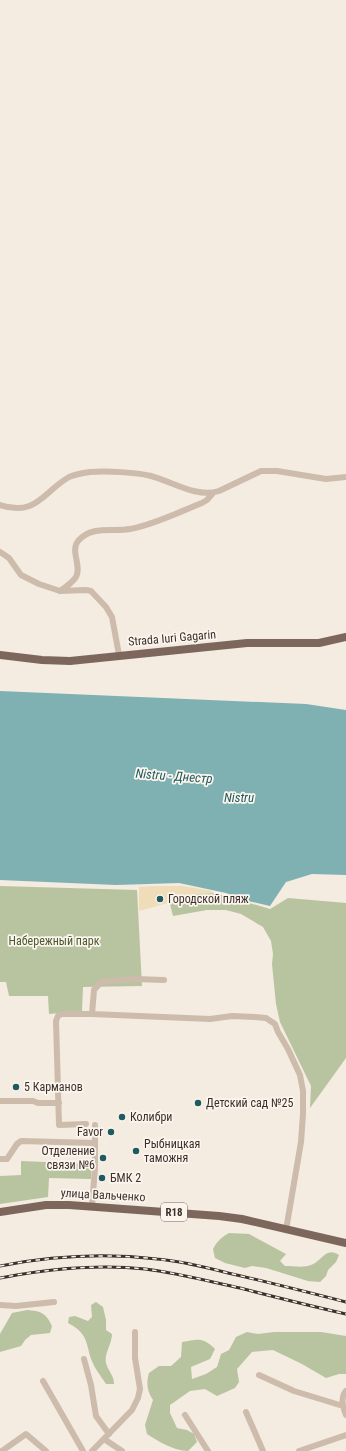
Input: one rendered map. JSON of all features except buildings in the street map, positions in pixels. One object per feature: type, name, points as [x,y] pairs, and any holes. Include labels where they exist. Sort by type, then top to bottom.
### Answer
[{"type":"main road","name":"Strada Iuri Gagarin","points":[[0,655],[50,661],[78,660],[247,644],[282,642],[311,643],[346,637]]},
{"type":"main road","name":"улица Вальченко","points":[[0,1212],[46,1205],[92,1206],[219,1216],[242,1219],[346,1243]]},
{"type":"street","points":[[0,505],[15,508],[33,505],[42,500],[58,485],[70,477],[91,472],[146,475],[185,489],[213,493],[261,471],[268,470],[318,478],[345,477]]},
{"type":"street","points":[[60,591],[76,576],[78,568],[75,547],[79,540],[97,530],[130,529],[158,520],[202,503],[213,493]]},
{"type":"street","points":[[0,552],[9,558],[21,575],[39,584],[60,591],[88,590],[94,595],[110,611],[114,623],[119,655]]},
{"type":"street","points":[[92,1014],[94,990],[101,982],[135,979],[164,980]]},
{"type":"street","points":[[86,1124],[59,1125],[56,1021],[58,1016],[61,1014],[210,1019],[232,1016],[266,1018],[275,1024],[288,1049],[300,1075],[303,1091],[304,1114],[301,1142],[286,1230]]},
{"type":"street","points":[[0,1101],[59,1103]]},
{"type":"street","points":[[92,1206],[96,1125]]},
{"type":"street","points":[[0,1159],[7,1158],[16,1144],[21,1141],[95,1143]]},
{"type":"street","points":[[0,1305],[16,1306],[54,1302]]},
{"type":"street","points":[[92,1451],[132,1410],[138,1398],[140,1389],[135,1358],[136,1332]]},
{"type":"street","points":[[84,1359],[91,1385],[96,1416],[106,1437],[122,1451]]},
{"type":"street","points":[[258,1375],[294,1392],[343,1406]]},
{"type":"street","points":[[43,1381],[83,1451]]},
{"type":"street","points":[[346,1391],[343,1397],[343,1406],[346,1415]]},
{"type":"street","points":[[246,1412],[263,1451]]},
{"type":"street","points":[[185,1415],[208,1451]]},
{"type":"street","points":[[2,1451],[26,1434],[46,1451]]},
{"type":"street","points":[[299,1451],[346,1434]]},
{"type":"green space","name":"Набережный парк","points":[[0,886],[137,890],[142,986],[83,987],[82,1011],[49,1014],[48,996],[9,996],[6,982],[0,982]]},
{"type":"green space","points":[[215,893],[270,909],[288,898],[346,903],[346,1058],[310,1108],[311,1086],[280,1022],[276,1004],[271,941],[263,927],[241,914],[226,910],[207,910],[173,916],[170,904],[196,894]]},
{"type":"green space","points":[[21,1161],[92,1164],[91,1179],[49,1178],[48,1197],[0,1204],[0,1176],[21,1175]]},
{"type":"green space","points":[[229,1233],[249,1234],[286,1254],[280,1261],[285,1266],[308,1266],[315,1263],[327,1253],[331,1252],[339,1255],[336,1262],[328,1270],[326,1276],[320,1282],[308,1281],[266,1268],[252,1266],[245,1268],[225,1263],[215,1258],[213,1249],[224,1236]]},
{"type":"green space","points":[[96,1302],[103,1307],[106,1320],[106,1330],[112,1334],[107,1352],[106,1363],[113,1378],[114,1384],[106,1384],[93,1363],[84,1336],[74,1326],[68,1323],[69,1317],[75,1316],[88,1321],[92,1317],[91,1305]]},
{"type":"green space","points":[[27,1310],[39,1312],[48,1318],[52,1326],[50,1333],[31,1335],[21,1346],[0,1352],[0,1334],[12,1313]]},
{"type":"green space","points":[[247,1332],[258,1334],[274,1332],[321,1332],[346,1336],[346,1374],[339,1374],[326,1378],[273,1350],[252,1352],[237,1369],[239,1382],[235,1388],[217,1396],[205,1389],[190,1391],[170,1405],[170,1413],[177,1428],[187,1430],[194,1434],[197,1442],[188,1451],[172,1448],[147,1434],[145,1425],[153,1400],[149,1394],[149,1373],[159,1366],[171,1366],[181,1357],[182,1342],[200,1340],[207,1342],[215,1349],[210,1359],[191,1367],[192,1379],[206,1374],[217,1367],[221,1354],[229,1350],[236,1337]]},
{"type":"sand","name":"Городской пляж","points":[[182,886],[212,891],[214,893],[194,894],[186,898],[139,911],[139,887]]},
{"type":"water","name":"Nistru","points":[[0,691],[306,704],[346,710],[346,875],[312,874],[286,882],[270,906],[248,901],[226,893],[179,883],[116,885],[0,880]]},
{"type":"railway","points":[[0,1266],[78,1256],[118,1256],[166,1260],[202,1266],[346,1302]]},
{"type":"railway","points":[[0,1278],[72,1268],[109,1267],[145,1269],[240,1288],[346,1314]]},
{"type":"place","name":"Городской пляж","points":[[160,899]]},
{"type":"place","name":"5 Карманов","points":[[16,1087]]},
{"type":"place","name":"Детский сад №25","points":[[198,1103]]},
{"type":"place","name":"Колибри","points":[[122,1117]]},
{"type":"place","name":"Favor","points":[[111,1132]]},
{"type":"place","name":"Рыбницкая таможня","points":[[136,1151]]},
{"type":"place","name":"Отделение связи №6","points":[[103,1158]]},
{"type":"place","name":"БМК 2","points":[[102,1178]]},
{"type":"water label","name":"Nistru - Днестр","points":[[174,776]]}]
